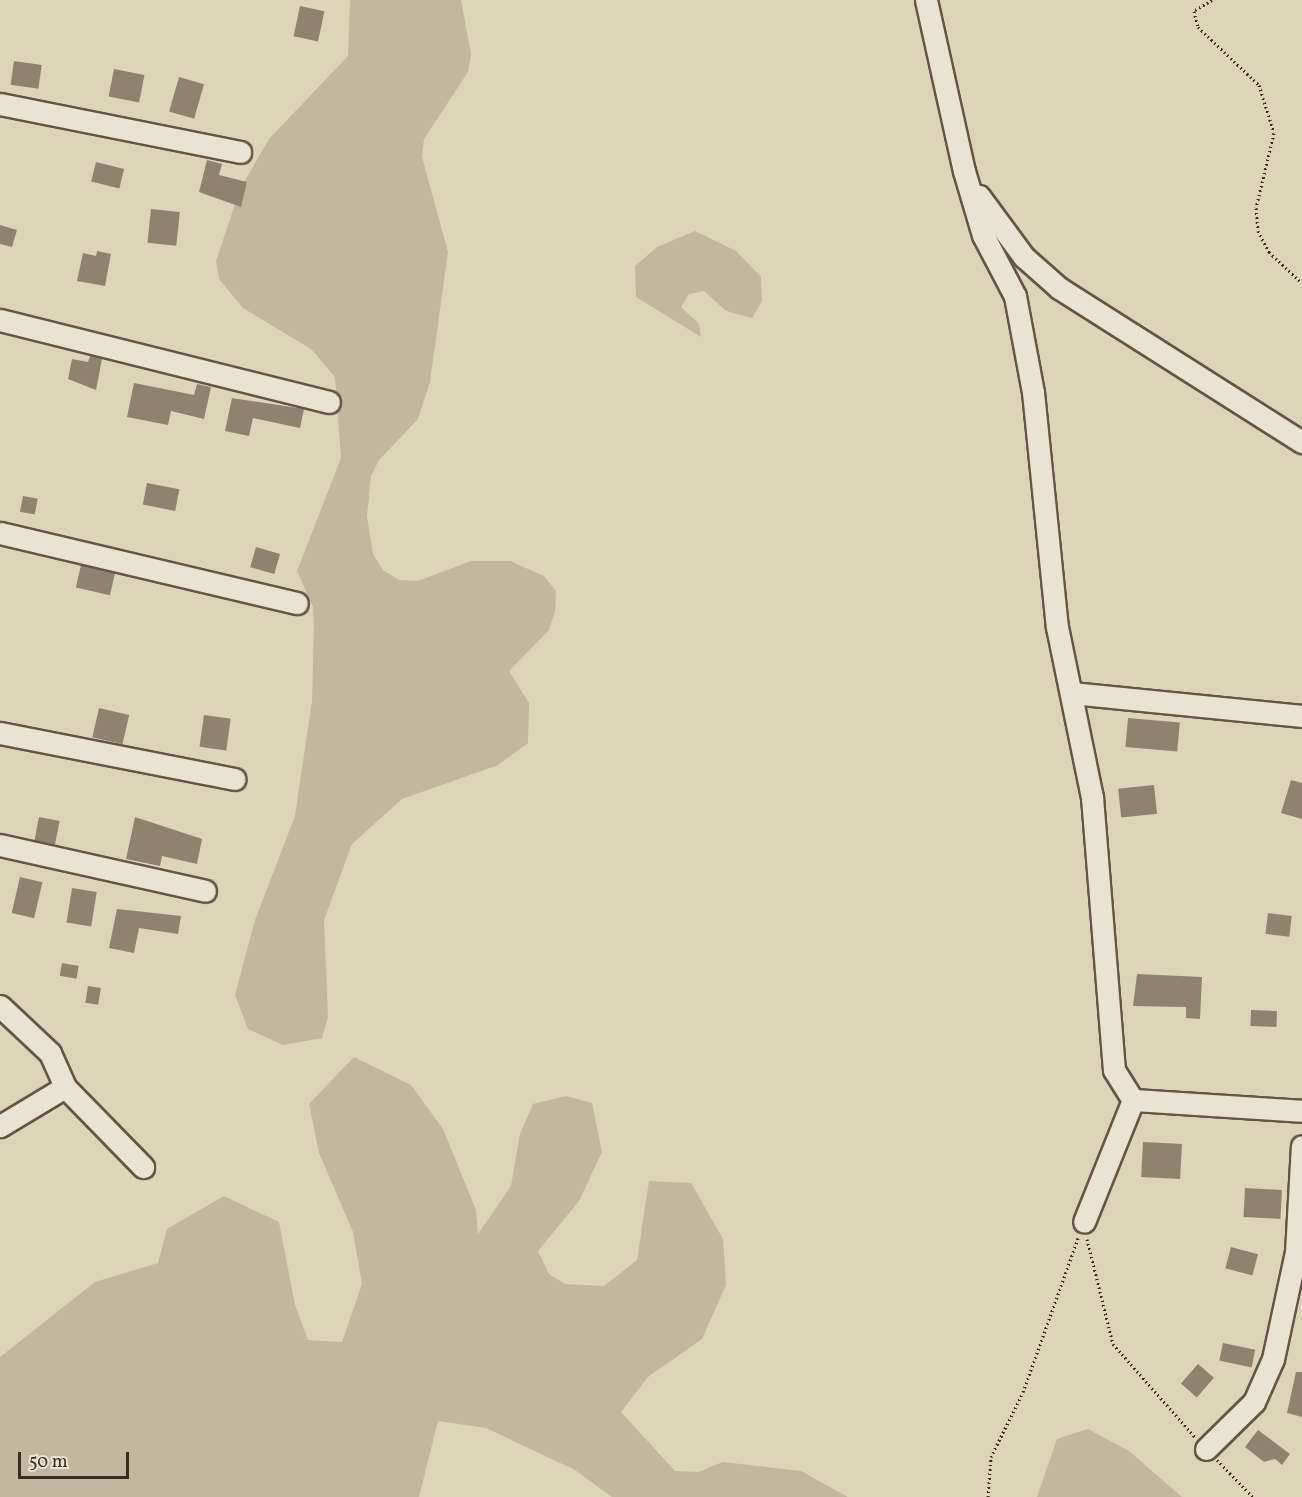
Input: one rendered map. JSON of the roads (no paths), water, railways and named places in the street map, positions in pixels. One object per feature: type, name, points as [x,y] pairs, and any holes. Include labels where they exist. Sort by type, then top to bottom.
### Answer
[{"type":"street","points":[[926,0],[964,171],[983,235],[1015,296],[1033,392],[1057,627],[1092,797],[1114,1070],[1133,1100]]},
{"type":"street","points":[[0,104],[240,152]]},
{"type":"street","points":[[964,171],[990,215],[1059,288],[1302,442]]},
{"type":"street","points":[[0,320],[328,402]]},
{"type":"street","points":[[0,533],[297,603]]},
{"type":"street","points":[[1072,693],[1302,716]]},
{"type":"street","points":[[0,733],[235,779]]},
{"type":"street","points":[[0,845],[205,891]]},
{"type":"street","points":[[0,1006],[50,1053],[65,1087],[143,1167]]},
{"type":"street","points":[[0,1126],[65,1087]]},
{"type":"street","points":[[1133,1100],[1302,1111]]},
{"type":"street","points":[[1084,1222],[1133,1100]]},
{"type":"street","points":[[1206,1449],[1254,1402],[1273,1359],[1296,1252],[1302,1146]]}]
